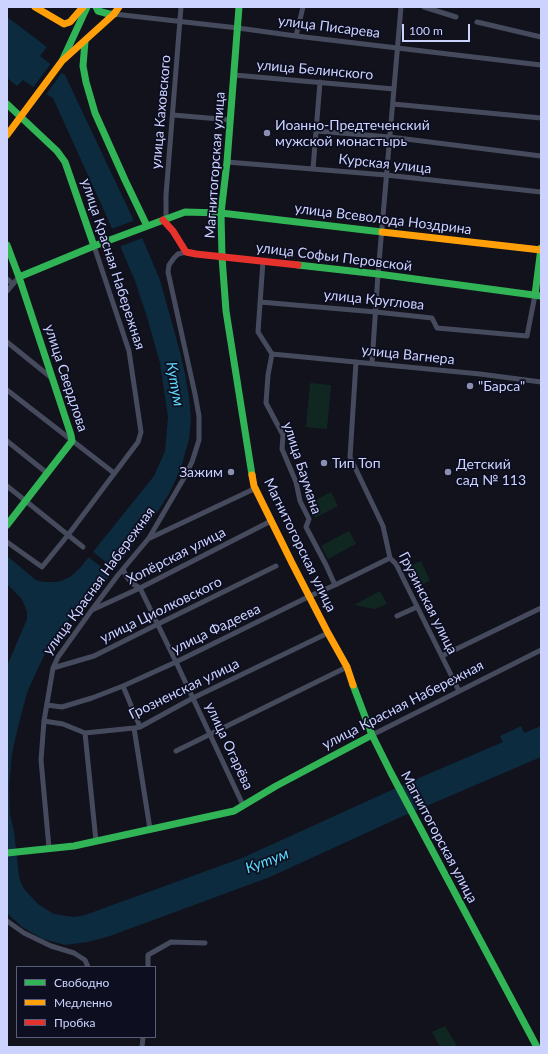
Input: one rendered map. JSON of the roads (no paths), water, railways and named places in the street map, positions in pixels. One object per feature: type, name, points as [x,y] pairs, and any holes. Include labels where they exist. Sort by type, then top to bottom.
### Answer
[{"type":"main road","points":[[35,7],[64,24],[70,22],[84,7]]},
{"type":"main road","points":[[62,61],[87,7]]},
{"type":"main road","points":[[96,7],[98,11],[114,14]]},
{"type":"main road","points":[[7,135],[62,61],[114,14],[119,7]]},
{"type":"main road","name":"Магнитогорская улица","points":[[239,7],[231,120],[221,213],[222,258],[226,311],[253,478],[271,521],[347,667],[372,735],[426,840],[537,1047]]},
{"type":"main road","points":[[85,41],[83,66],[94,113],[125,180],[144,227]]},
{"type":"main road","name":"улица Красная Набережная","points":[[7,104],[57,151],[65,162],[94,246]]},
{"type":"main road","name":"улица Всеволода Ноздрина","points":[[165,219],[185,212],[221,213],[541,250]]},
{"type":"main road","points":[[19,277],[165,219],[186,252]]},
{"type":"main road","name":"улица Свердлова","points":[[7,245],[19,277],[72,441],[7,525]]},
{"type":"main road","points":[[538,295],[541,250]]},
{"type":"main road","name":"улица Софьи Перовской","points":[[186,252],[222,258],[378,274],[538,295]]},
{"type":"main road","name":"улица Красная Набережная","points":[[7,853],[74,846],[234,811],[282,783],[372,735]]},
{"type":"street","name":"улица Каховского","points":[[165,219],[182,7]]},
{"type":"street","points":[[296,36],[303,7]]},
{"type":"street","points":[[372,363],[381,232],[401,7]]},
{"type":"street","points":[[424,7],[456,17]]},
{"type":"street","name":"улица Писарева","points":[[114,14],[541,65]]},
{"type":"street","points":[[477,22],[541,37]]},
{"type":"street","name":"улица Белинского","points":[[234,74],[394,89]]},
{"type":"street","points":[[313,169],[320,82]]},
{"type":"street","points":[[393,104],[541,118]]},
{"type":"street","points":[[173,116],[231,120]]},
{"type":"street","points":[[316,132],[390,138],[541,156]]},
{"type":"street","name":"Курская улица","points":[[227,162],[386,175],[541,192]]},
{"type":"street","name":"улица Красная Набережная","points":[[7,542],[42,567],[138,442],[141,432],[129,351],[94,246]]},
{"type":"street","name":"улица Красная Набережная","points":[[49,848],[42,760],[44,721],[53,668],[58,657],[91,611],[149,538],[184,478],[192,462],[199,440],[199,416],[195,394],[168,272],[169,265],[174,258],[178,254],[186,252]]},
{"type":"street","points":[[263,261],[258,332],[272,354]]},
{"type":"street","points":[[7,291],[19,277]]},
{"type":"street","points":[[7,279],[13,284]]},
{"type":"street","name":"улица Круглова","points":[[260,302],[432,318],[437,328],[527,336],[538,295]]},
{"type":"street","points":[[7,342],[53,380]]},
{"type":"street","name":"улица Вагнера","points":[[272,354],[480,374],[541,382]]},
{"type":"street","name":"улица Баумана","points":[[272,354],[268,375],[266,403],[282,435],[282,449],[296,482],[300,501],[309,519],[306,527],[335,585]]},
{"type":"street","name":"Грузинская улица","points":[[356,362],[350,457],[383,526],[390,558],[396,564],[459,691]]},
{"type":"street","points":[[7,390],[114,473]]},
{"type":"street","points":[[7,441],[47,473]]},
{"type":"street","points":[[7,486],[82,547]]},
{"type":"street","points":[[149,538],[256,488]]},
{"type":"street","name":"Хопёрская улица","points":[[91,611],[140,588],[271,521]]},
{"type":"street","name":"улица Фадеева","points":[[47,705],[62,706],[92,698],[123,686],[176,662],[390,558]]},
{"type":"street","name":"улица Циолковского","points":[[53,668],[94,656],[276,566]]},
{"type":"street","points":[[123,569],[126,576],[133,584],[140,588]]},
{"type":"street","name":"улица Огарёва","points":[[140,588],[243,805]]},
{"type":"street","points":[[397,616],[417,607]]},
{"type":"street","points":[[442,656],[541,608]]},
{"type":"street","name":"Грозненская улица","points":[[44,721],[63,724],[85,733],[140,727],[193,698],[328,633]]},
{"type":"street","name":"улица Красная Набережная","points":[[372,735],[541,650]]},
{"type":"street","points":[[176,751],[347,667]]},
{"type":"street","points":[[123,686],[140,727]]},
{"type":"street","points":[[134,728],[150,830]]},
{"type":"street","points":[[85,733],[96,841]]},
{"type":"street","points":[[7,921],[24,933],[51,946],[74,953],[85,960],[88,966]]},
{"type":"street","points":[[148,966],[148,955],[171,942],[205,942]]},
{"type":"water","name":"Кутум","points":[[7,17],[47,47],[40,56],[65,75],[143,240],[160,280],[180,352],[189,398],[191,418],[189,439],[181,468],[169,494],[110,576],[58,633],[45,654],[27,693],[12,754],[9,787],[10,814],[14,831],[19,876],[24,889],[38,904],[54,914],[74,917],[85,915],[242,858],[407,783],[503,742],[500,736],[521,726],[524,733],[541,726],[541,757],[401,817],[270,877],[110,936],[88,942],[65,945],[43,939],[22,927],[7,913],[7,666],[27,619],[27,612],[22,599],[7,584],[7,556],[36,580],[43,582],[56,582],[70,577],[80,568],[154,476],[165,451],[168,417],[160,363],[135,281],[53,98],[23,80],[17,86],[7,78]]},
{"type":"place","name":"Иоанно-Предтеченский мужской монастырь","points":[[267,133]]},
{"type":"place","name":"\"Барса\"","points":[[470,386]]},
{"type":"place","name":"Тип Топ","points":[[324,463]]},
{"type":"place","name":"Зажим","points":[[231,472]]},
{"type":"place","name":"Детский сад № 113","points":[[448,472]]}]
